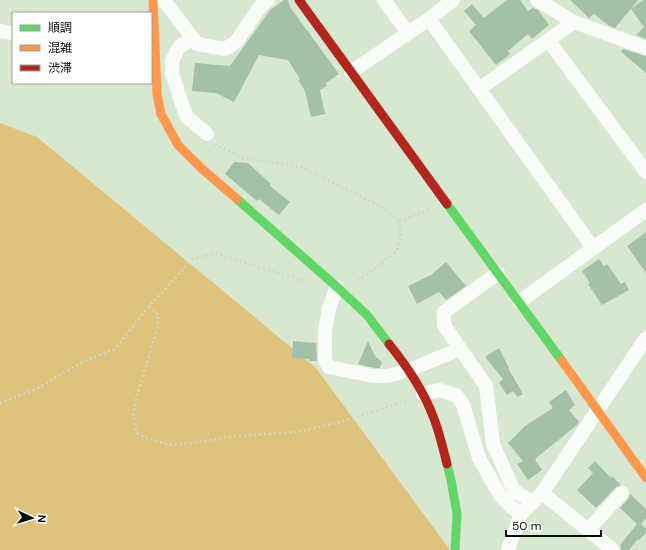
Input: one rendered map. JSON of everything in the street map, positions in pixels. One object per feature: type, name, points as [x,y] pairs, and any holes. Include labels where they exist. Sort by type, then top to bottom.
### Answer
[{"type":"street","points":[[153,0],[153,59],[161,114],[178,145],[201,168],[367,315],[399,356],[423,394],[433,416],[442,445],[451,480],[457,514],[454,550]]},
{"type":"street","points":[[159,0],[166,4],[197,44],[226,49],[236,42],[259,8],[268,0]]},
{"type":"street","points":[[299,0],[646,478]]},
{"type":"street","points":[[384,0],[408,33]]},
{"type":"street","points":[[351,72],[429,19],[453,0]]},
{"type":"street","points":[[537,0],[574,22],[646,48]]},
{"type":"street","points":[[429,19],[593,248]]},
{"type":"street","points":[[480,89],[574,22]]},
{"type":"street","points":[[0,30],[12,33]]},
{"type":"street","points":[[193,38],[179,47],[172,61],[172,73],[186,116],[207,134]]},
{"type":"street","points":[[548,40],[646,172]]},
{"type":"street","points":[[519,302],[646,210]]},
{"type":"street","points":[[498,273],[444,312],[444,325],[486,386],[492,444],[514,491],[538,498],[588,530],[613,550]]},
{"type":"street","points":[[340,290],[330,308],[325,330],[325,360],[328,367],[373,376],[387,376],[399,373]]},
{"type":"street","points":[[508,550],[521,514],[538,498],[646,338]]},
{"type":"street","points":[[416,367],[460,349]]},
{"type":"street","points":[[423,394],[439,390],[456,395],[463,404],[479,458],[500,495],[510,506],[521,514]]},
{"type":"street","points":[[588,530],[622,493]]},
{"type":"path","points":[[207,134],[217,146],[244,158],[301,167],[382,207],[399,221],[401,234],[397,251],[340,290]]},
{"type":"path","points":[[399,221],[447,203]]},
{"type":"path","points":[[0,403],[38,388],[84,361],[114,349],[149,306],[193,259],[216,253],[302,280],[308,284]]},
{"type":"path","points":[[149,306],[158,314],[158,326],[136,399],[134,417],[137,433],[149,439],[170,445],[237,436],[296,432],[337,423],[423,394]]},
{"type":"shaded area","points":[[0,123],[37,137],[316,368],[450,550],[0,550]]},
{"type":"building","points":[[284,0],[288,0],[290,7],[339,74],[326,83],[327,86],[320,90],[325,114],[311,117],[305,91],[298,80],[300,79],[288,60],[259,55],[234,102],[216,93],[192,91],[195,63],[230,66],[270,10]]},
{"type":"building","points":[[507,0],[520,0],[528,11],[533,8],[538,10],[549,25],[532,39],[528,34],[508,51],[510,54],[496,65],[469,31],[476,25],[464,11],[472,4],[484,18]]},
{"type":"building","points":[[570,0],[638,0],[615,28],[608,25],[594,14],[589,18]]},
{"type":"building","points":[[643,0],[646,0],[646,39],[636,35],[644,27],[631,9]]},
{"type":"building","points":[[623,49],[646,56],[646,73],[621,52]]},
{"type":"building","points":[[234,162],[248,163],[271,184],[270,186],[290,202],[279,215],[259,199],[257,201],[225,174]]},
{"type":"building","points":[[646,232],[646,273],[627,246]]},
{"type":"building","points":[[599,259],[604,266],[607,264],[621,284],[625,282],[629,290],[602,305],[588,284],[590,283],[582,271]]},
{"type":"building","points":[[446,262],[466,286],[446,300],[439,292],[417,304],[408,286],[431,275]]},
{"type":"building","points":[[293,341],[316,343],[317,361],[292,358]]},
{"type":"building","points":[[368,341],[375,356],[382,362],[380,368],[358,364]]},
{"type":"building","points":[[499,348],[508,368],[523,394],[518,397],[513,391],[507,395],[499,383],[503,379],[485,357]]},
{"type":"building","points":[[566,390],[575,405],[569,410],[579,422],[535,459],[542,470],[528,480],[517,464],[523,461],[508,443],[525,426],[553,408],[549,402]]},
{"type":"building","points":[[595,461],[611,478],[612,476],[621,485],[616,487],[596,508],[577,490],[593,473],[588,468]]},
{"type":"building","points":[[630,494],[646,509],[646,518],[641,524],[646,529],[646,533],[639,540],[638,539],[629,550],[621,550],[620,545],[637,524],[620,508],[628,499]]},
{"type":"traffic: fast","points":[[237,199],[367,315],[389,344]]},
{"type":"traffic: fast","points":[[447,204],[562,361]]},
{"type":"traffic: fast","points":[[447,464],[457,514],[455,550]]},
{"type":"traffic: slow","points":[[153,0],[157,94],[161,114],[178,145],[201,168],[237,199]]},
{"type":"traffic: slow","points":[[562,361],[646,478]]},
{"type":"traffic: jam","points":[[299,0],[447,204]]},
{"type":"traffic: jam","points":[[389,344],[414,378],[429,406],[441,440],[447,464]]}]
